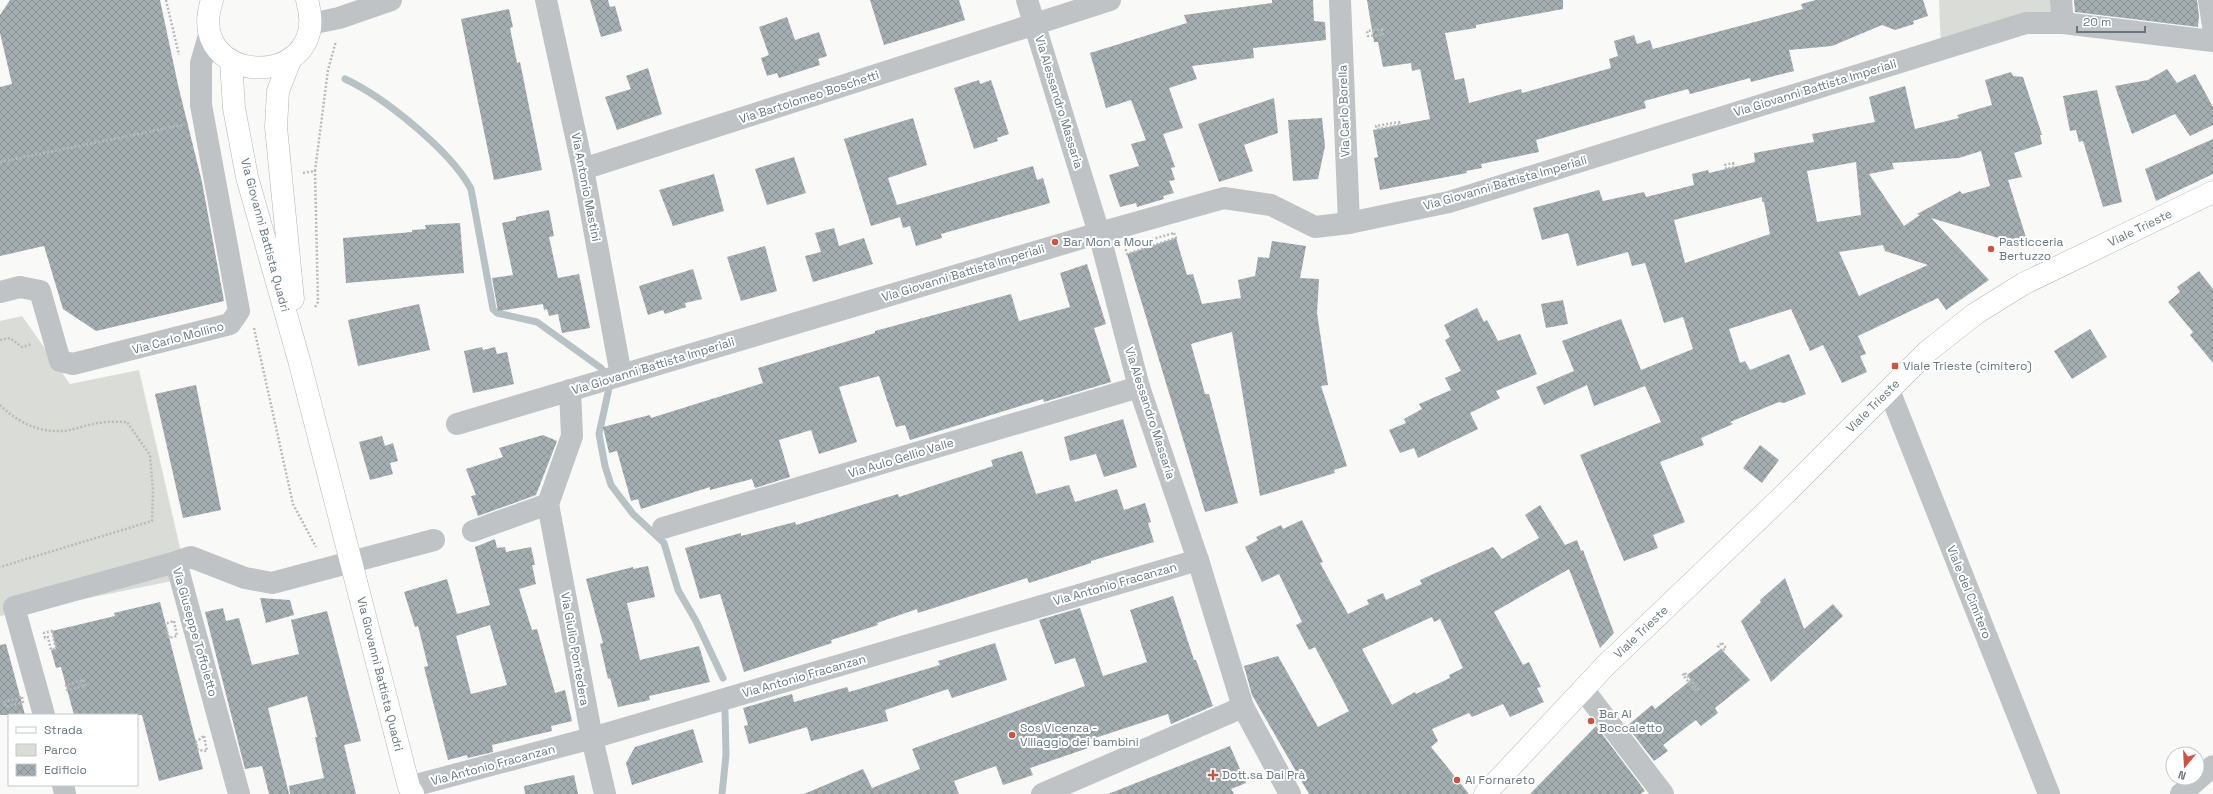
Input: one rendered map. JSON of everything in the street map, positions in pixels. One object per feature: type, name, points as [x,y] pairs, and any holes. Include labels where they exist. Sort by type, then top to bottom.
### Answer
[{"type":"main road","name":"Via Giovanni Battista Quadri","points":[[212,0],[208,20],[210,32],[214,43],[231,61],[246,67],[261,69],[277,66],[291,58]]},
{"type":"main road","name":"Via Giovanni Battista Quadri","points":[[299,360],[276,128],[278,91],[291,58],[306,39],[310,24],[307,0]]},
{"type":"main road","name":"Via Giovanni Battista Quadri","points":[[231,61],[234,108],[247,177],[299,360],[410,792]]},
{"type":"main road","name":"Viale Trieste","points":[[1485,794],[1605,666],[1785,494],[1934,346],[1975,314],[2023,284],[2213,192]]},
{"type":"street","points":[[310,24],[339,18],[391,0]]},
{"type":"street","name":"Via Antonio Mastini","points":[[546,0],[583,169],[622,375]]},
{"type":"street","name":"Via Alessandro Massaria","points":[[1027,0],[1099,233],[1139,387],[1198,560],[1243,707],[1290,794]]},
{"type":"street","name":"Via Bartolomeo Boschetti","points":[[583,169],[1034,23],[1110,0]]},
{"type":"street","name":"Via Carlo Borella","points":[[1340,0],[1349,223]]},
{"type":"street","points":[[2062,0],[2063,23]]},
{"type":"street","points":[[2209,0],[2213,26]]},
{"type":"street","name":"Via Giovanni Battista Imperiali","points":[[457,424],[1099,233],[1224,198],[1271,205],[1315,227],[1349,223],[1449,202],[2026,23],[2063,23],[2213,41]]},
{"type":"street","name":"Via Carlo Mollino","points":[[0,292],[20,288],[40,291],[60,361],[73,364],[230,324],[239,311],[201,105],[201,63],[210,32]]},
{"type":"street","name":"Via Aulo Gellio Valle","points":[[663,528],[1139,387]]},
{"type":"street","points":[[473,531],[548,504],[572,436],[570,390]]},
{"type":"street","name":"Viale del Cimitero","points":[[1889,390],[2050,794]]},
{"type":"street","name":"Via Giulio Pontedera","points":[[548,504],[592,738],[605,794]]},
{"type":"street","points":[[176,562],[191,558],[245,578],[272,583],[434,540]]},
{"type":"street","name":"Via Antonio Fracanzan","points":[[410,792],[1198,560]]},
{"type":"street","name":"Via Giuseppe Toffoletto","points":[[44,714],[14,607],[176,562],[239,794]]},
{"type":"street","points":[[1583,689],[1663,794]]},
{"type":"street","points":[[1042,794],[1243,707]]},
{"type":"street","points":[[2181,794],[2213,766]]},
{"type":"path","points":[[166,0],[180,58]]},
{"type":"path","points":[[1382,29],[1383,35],[1368,36],[1367,31],[1382,29]]},
{"type":"path","points":[[1399,122],[1400,125],[1377,129],[1376,126],[1399,122]]},
{"type":"path","points":[[0,162],[127,135],[185,125]]},
{"type":"path","points":[[296,334],[318,302],[315,171]]},
{"type":"path","points":[[253,321],[293,504],[327,568]]},
{"type":"path","points":[[0,340],[10,338],[22,347],[53,338]]},
{"type":"path","points":[[0,405],[15,418],[41,429],[62,431],[100,422],[127,422],[150,455],[153,490],[152,521],[0,567]]},
{"type":"path","points":[[52,631],[56,649],[51,650],[48,637],[45,638],[44,633],[52,631]]},
{"type":"path","points":[[1685,673],[1698,689],[1696,691],[1683,675],[1685,673]]},
{"type":"path","points":[[83,680],[85,686],[67,690],[66,685],[83,680]]},
{"type":"path","points":[[22,697],[23,702],[6,706],[4,702],[22,697]]},
{"type":"green space","points":[[1939,0],[2061,0],[2063,23],[1941,49]]},
{"type":"green space","points":[[22,316],[70,384],[139,370],[187,578],[0,616],[0,321]]},
{"type":"building","points":[[10,0],[160,0],[178,85],[202,182],[224,301],[96,331],[63,309],[44,246],[0,256],[0,87],[12,84],[0,33],[0,15]]},
{"type":"building","points":[[590,0],[608,0],[610,7],[615,6],[622,31],[601,37]]},
{"type":"building","points":[[870,0],[959,0],[965,20],[884,45]]},
{"type":"building","points":[[1272,0],[1313,0],[1314,21],[1325,22],[1326,40],[1253,48],[1254,58],[1192,66],[1197,79],[1169,88],[1183,128],[1163,134],[1175,167],[1171,168],[1175,180],[1169,181],[1174,193],[1163,196],[1164,199],[1137,207],[1136,203],[1120,207],[1109,175],[1139,166],[1131,144],[1146,140],[1131,100],[1106,108],[1090,53],[1187,23],[1184,15],[1272,3]]},
{"type":"building","points":[[1367,0],[1563,0],[1563,9],[1476,25],[1476,28],[1445,33],[1455,80],[1464,78],[1469,103],[1521,89],[1522,93],[1611,68],[1609,59],[1618,56],[1614,41],[1634,35],[1637,44],[1650,40],[1653,49],[1803,9],[1801,4],[1816,0],[1923,0],[1928,16],[1913,21],[1914,24],[1895,30],[1882,25],[1832,46],[1789,50],[1794,71],[1751,82],[1750,78],[1690,94],[1688,89],[1644,101],[1646,108],[1536,140],[1539,152],[1481,164],[1482,168],[1466,171],[1467,173],[1380,190],[1374,158],[1378,157],[1373,130],[1430,119],[1420,69],[1412,71],[1411,63],[1383,67],[1378,42],[1374,42]]},
{"type":"building","points":[[2074,0],[2197,0],[2199,16],[2198,27],[2075,12]]},
{"type":"building","points":[[509,9],[513,27],[510,28],[517,63],[520,62],[542,170],[494,180],[461,19]]},
{"type":"building","points":[[787,17],[795,40],[819,32],[827,56],[818,59],[820,65],[779,78],[777,73],[767,76],[761,58],[769,55],[759,27]]},
{"type":"building","points":[[648,68],[662,114],[617,130],[605,97],[631,89],[626,76]]},
{"type":"building","points":[[2167,69],[2177,83],[2195,74],[2213,107],[2213,125],[2190,136],[2175,114],[2132,134],[2115,86],[2148,80]]},
{"type":"building","points":[[2011,72],[2013,76],[2023,77],[2042,135],[2040,135],[2042,144],[2014,153],[2022,177],[2008,180],[2029,247],[1931,218],[1989,280],[1946,310],[1938,298],[1858,336],[1866,354],[1860,356],[1867,372],[1842,383],[1823,345],[1810,351],[1791,309],[1729,329],[1740,363],[1745,361],[1750,370],[1789,354],[1806,394],[1784,403],[1779,402],[1730,422],[1733,424],[1701,438],[1704,445],[1660,462],[1685,522],[1653,535],[1658,548],[1624,561],[1580,455],[1661,422],[1645,386],[1594,406],[1587,385],[1544,405],[1536,387],[1574,371],[1562,341],[1621,319],[1641,370],[1693,349],[1683,317],[1664,323],[1645,263],[1632,266],[1628,252],[1577,266],[1568,233],[1542,240],[1533,208],[1599,190],[1603,201],[1644,192],[1646,197],[1694,185],[1692,174],[1708,170],[1709,173],[1755,162],[1754,153],[1814,142],[1812,134],[1875,122],[1869,97],[1905,86],[1915,129],[1959,118],[1957,115],[1992,105],[1985,80]],"holes":[[[1981,151],[1990,186],[1962,194],[1960,191],[1917,214],[1920,215],[1904,226],[1869,174],[1894,169],[1892,163],[1959,158]],[[1856,162],[1861,215],[1817,222],[1807,171]],[[1762,197],[1770,234],[1685,263],[1674,220]],[[1883,245],[1885,251],[1928,265],[1859,296],[1839,252]]]},
{"type":"building","points":[[979,80],[980,84],[991,80],[1009,134],[997,138],[998,141],[974,149],[954,88]]},
{"type":"building","points":[[2097,90],[2122,202],[2103,207],[2083,141],[2079,142],[2076,130],[2070,131],[2063,96]]},
{"type":"building","points":[[1274,98],[1278,133],[1244,145],[1253,171],[1219,182],[1198,124]]},
{"type":"building","points":[[913,118],[927,165],[888,178],[897,205],[1033,166],[1037,180],[1043,178],[1050,203],[941,234],[942,238],[916,246],[910,226],[903,228],[900,217],[871,226],[844,139]]},
{"type":"building","points":[[1322,118],[1325,146],[1318,179],[1293,181],[1288,120]]},
{"type":"building","points":[[2213,139],[2213,174],[2156,201],[2145,169]]},
{"type":"building","points":[[794,157],[806,193],[767,205],[755,169]]},
{"type":"building","points":[[714,174],[724,211],[673,226],[659,190]]},
{"type":"building","points":[[549,210],[554,236],[549,237],[558,278],[579,274],[590,328],[562,333],[558,314],[549,316],[547,309],[544,310],[543,304],[498,311],[492,278],[513,275],[502,223],[516,220],[516,217]]},
{"type":"building","points":[[460,223],[464,273],[346,283],[343,238],[412,232],[412,230],[426,229],[425,225]]},
{"type":"building","points":[[834,228],[839,246],[864,238],[873,264],[813,282],[805,256],[821,252],[815,233]]},
{"type":"building","points":[[1176,238],[1187,275],[1193,274],[1202,304],[1241,298],[1238,280],[1255,276],[1258,257],[1269,258],[1272,241],[1306,246],[1300,278],[1319,279],[1317,313],[1328,385],[1321,386],[1347,466],[1334,470],[1335,473],[1260,496],[1232,332],[1191,344],[1205,394],[1209,394],[1238,503],[1205,512],[1127,254]]},
{"type":"building","points":[[765,246],[777,291],[741,301],[727,257]]},
{"type":"building","points":[[1087,264],[1106,324],[1094,328],[1111,382],[1044,402],[1043,399],[910,440],[905,425],[896,427],[879,376],[839,387],[857,442],[819,454],[811,430],[779,440],[790,477],[755,488],[752,479],[710,490],[710,487],[641,509],[638,499],[631,501],[617,451],[609,453],[603,427],[650,415],[651,418],[763,383],[758,368],[875,333],[875,331],[1011,294],[1019,321],[1070,307],[1060,273]]},
{"type":"building","points":[[693,269],[702,299],[685,303],[686,307],[665,314],[663,310],[648,315],[639,286]]},
{"type":"building","points":[[2199,271],[2213,289],[2213,363],[2190,335],[2193,332],[2168,302],[2180,292],[2177,287]]},
{"type":"building","points":[[1563,300],[1568,324],[1546,328],[1541,304]]},
{"type":"building","points":[[419,304],[430,350],[358,366],[348,320]]},
{"type":"building","points":[[1477,308],[1484,322],[1487,320],[1498,341],[1520,334],[1537,374],[1496,391],[1500,398],[1470,413],[1478,429],[1418,458],[1414,448],[1400,453],[1389,430],[1406,423],[1404,419],[1422,409],[1419,404],[1451,390],[1445,378],[1461,371],[1445,340],[1450,337],[1444,325]]},
{"type":"building","points":[[2090,329],[2107,357],[2072,379],[2054,351]]},
{"type":"building","points":[[482,347],[483,350],[495,347],[497,354],[507,352],[514,384],[473,393],[464,351]]},
{"type":"building","points":[[196,385],[221,510],[183,518],[155,394]]},
{"type":"building","points":[[1123,419],[1137,467],[1104,477],[1096,454],[1070,461],[1064,437]]},
{"type":"building","points":[[543,435],[557,441],[536,495],[478,516],[471,496],[476,495],[466,469],[503,457],[499,448]]},
{"type":"building","points":[[382,436],[385,446],[393,443],[398,461],[390,463],[393,474],[370,480],[359,442]]},
{"type":"building","points":[[1760,445],[1779,460],[1762,483],[1743,468]]},
{"type":"building","points":[[1022,451],[1036,494],[1069,485],[1075,502],[1117,489],[1124,510],[1145,503],[1151,522],[1148,523],[1154,542],[1091,561],[1091,563],[1029,583],[1027,578],[918,613],[917,609],[877,623],[878,625],[831,640],[832,643],[744,672],[720,594],[700,599],[685,548],[741,533],[741,536],[795,522],[796,525],[898,494],[899,497],[993,466],[991,460]]},
{"type":"building","points":[[1540,505],[1565,545],[1577,540],[1581,551],[1583,550],[1614,633],[1600,648],[1569,569],[1494,612],[1523,665],[1529,662],[1541,687],[1537,688],[1544,702],[1510,717],[1503,704],[1472,717],[1469,713],[1432,729],[1438,741],[1431,747],[1469,794],[1309,794],[1252,695],[1244,666],[1278,656],[1318,727],[1349,711],[1315,647],[1309,650],[1296,625],[1302,622],[1279,574],[1262,582],[1245,547],[1258,540],[1256,537],[1281,525],[1283,529],[1302,520],[1323,562],[1320,563],[1348,614],[1369,604],[1367,600],[1383,593],[1386,600],[1422,584],[1420,580],[1493,547],[1502,559],[1539,538],[1525,515]],"holes":[[[1432,617],[1434,622],[1440,619],[1463,668],[1449,675],[1450,678],[1416,694],[1415,692],[1392,705],[1362,649]]]},
{"type":"building","points":[[495,539],[497,548],[505,547],[506,552],[531,547],[535,565],[532,565],[536,584],[519,589],[532,630],[537,629],[555,693],[565,690],[572,721],[551,726],[552,731],[492,745],[493,752],[468,758],[467,755],[448,760],[424,667],[428,666],[418,626],[415,627],[404,592],[447,579],[457,614],[490,605],[475,547]],"holes":[[[490,625],[507,685],[471,694],[456,636]]]},
{"type":"building","points":[[648,566],[655,597],[627,603],[640,660],[699,646],[710,682],[649,696],[650,700],[618,707],[610,678],[608,679],[600,644],[603,643],[586,579],[633,567],[633,569]]},
{"type":"building","points":[[1785,578],[1804,629],[1833,604],[1843,616],[1771,682],[1741,621],[1761,602],[1760,600]]},
{"type":"building","points":[[1173,596],[1194,660],[1196,660],[1213,706],[1171,724],[1168,714],[1089,740],[1091,747],[1030,768],[1033,775],[1003,785],[996,766],[954,781],[959,794],[804,794],[863,769],[872,788],[920,769],[912,749],[1085,686],[1075,658],[1055,664],[1039,620],[1080,608],[1103,676],[1147,662],[1130,610]]},
{"type":"building","points":[[260,598],[290,600],[294,615],[266,623]]},
{"type":"building","points":[[160,602],[203,769],[159,781],[142,715],[74,714],[61,667],[56,668],[51,650],[56,649],[52,631],[115,616],[114,613]]},
{"type":"building","points":[[223,608],[226,621],[239,618],[252,665],[299,654],[291,620],[327,611],[361,741],[344,745],[356,794],[290,794],[289,786],[324,778],[315,737],[317,737],[307,696],[268,708],[289,794],[269,794],[262,766],[245,769],[205,612]]},
{"type":"building","points":[[995,643],[1007,680],[952,698],[948,689],[885,710],[888,721],[811,741],[807,727],[749,744],[744,726],[748,725],[743,708],[792,694],[794,702],[847,687],[849,692],[940,665],[938,661]]},
{"type":"building","points":[[6,644],[25,714],[0,715],[0,645]]},
{"type":"building","points":[[1721,649],[1750,680],[1715,708],[1718,713],[1701,726],[1696,720],[1663,745],[1668,751],[1654,761],[1627,726],[1652,705],[1655,709],[1691,680],[1687,675]]},
{"type":"building","points":[[1596,726],[1645,791],[1640,794],[1530,794]]},
{"type":"building","points":[[693,729],[703,762],[632,785],[626,763],[635,747]]},
{"type":"building","name":"Dott.sa Dai Prà","points":[[1230,746],[1246,783],[1231,789],[1234,794],[1108,794]]},
{"type":"building","points":[[574,775],[578,794],[525,794],[524,786]]},
{"type":"waterway","points":[[345,79],[378,98],[415,126],[448,158],[471,189],[493,309],[497,313],[537,322],[601,368],[607,376],[609,388],[599,434],[605,466],[611,485],[633,514],[664,543],[678,590],[696,621],[723,678]]},
{"type":"waterway","points":[[722,794],[726,755],[725,711]]},
{"type":"place","name":"Bar Mon a Mour","points":[[1055,242]]},
{"type":"place","name":"Pasticceria Bertuzzo","points":[[1991,249]]},
{"type":"place","name":"Viale Trieste (cimitero)","points":[[1895,366]]},
{"type":"place","name":"Bar Al Boccaletto","points":[[1591,721]]},
{"type":"place","name":"Sos Vicenza - Villaggio dei bambini","points":[[1012,735]]},
{"type":"place","name":"Dott.sa Dai Prà","points":[[1213,775]]},
{"type":"place","name":"Al Fornareto","points":[[1457,780]]}]
